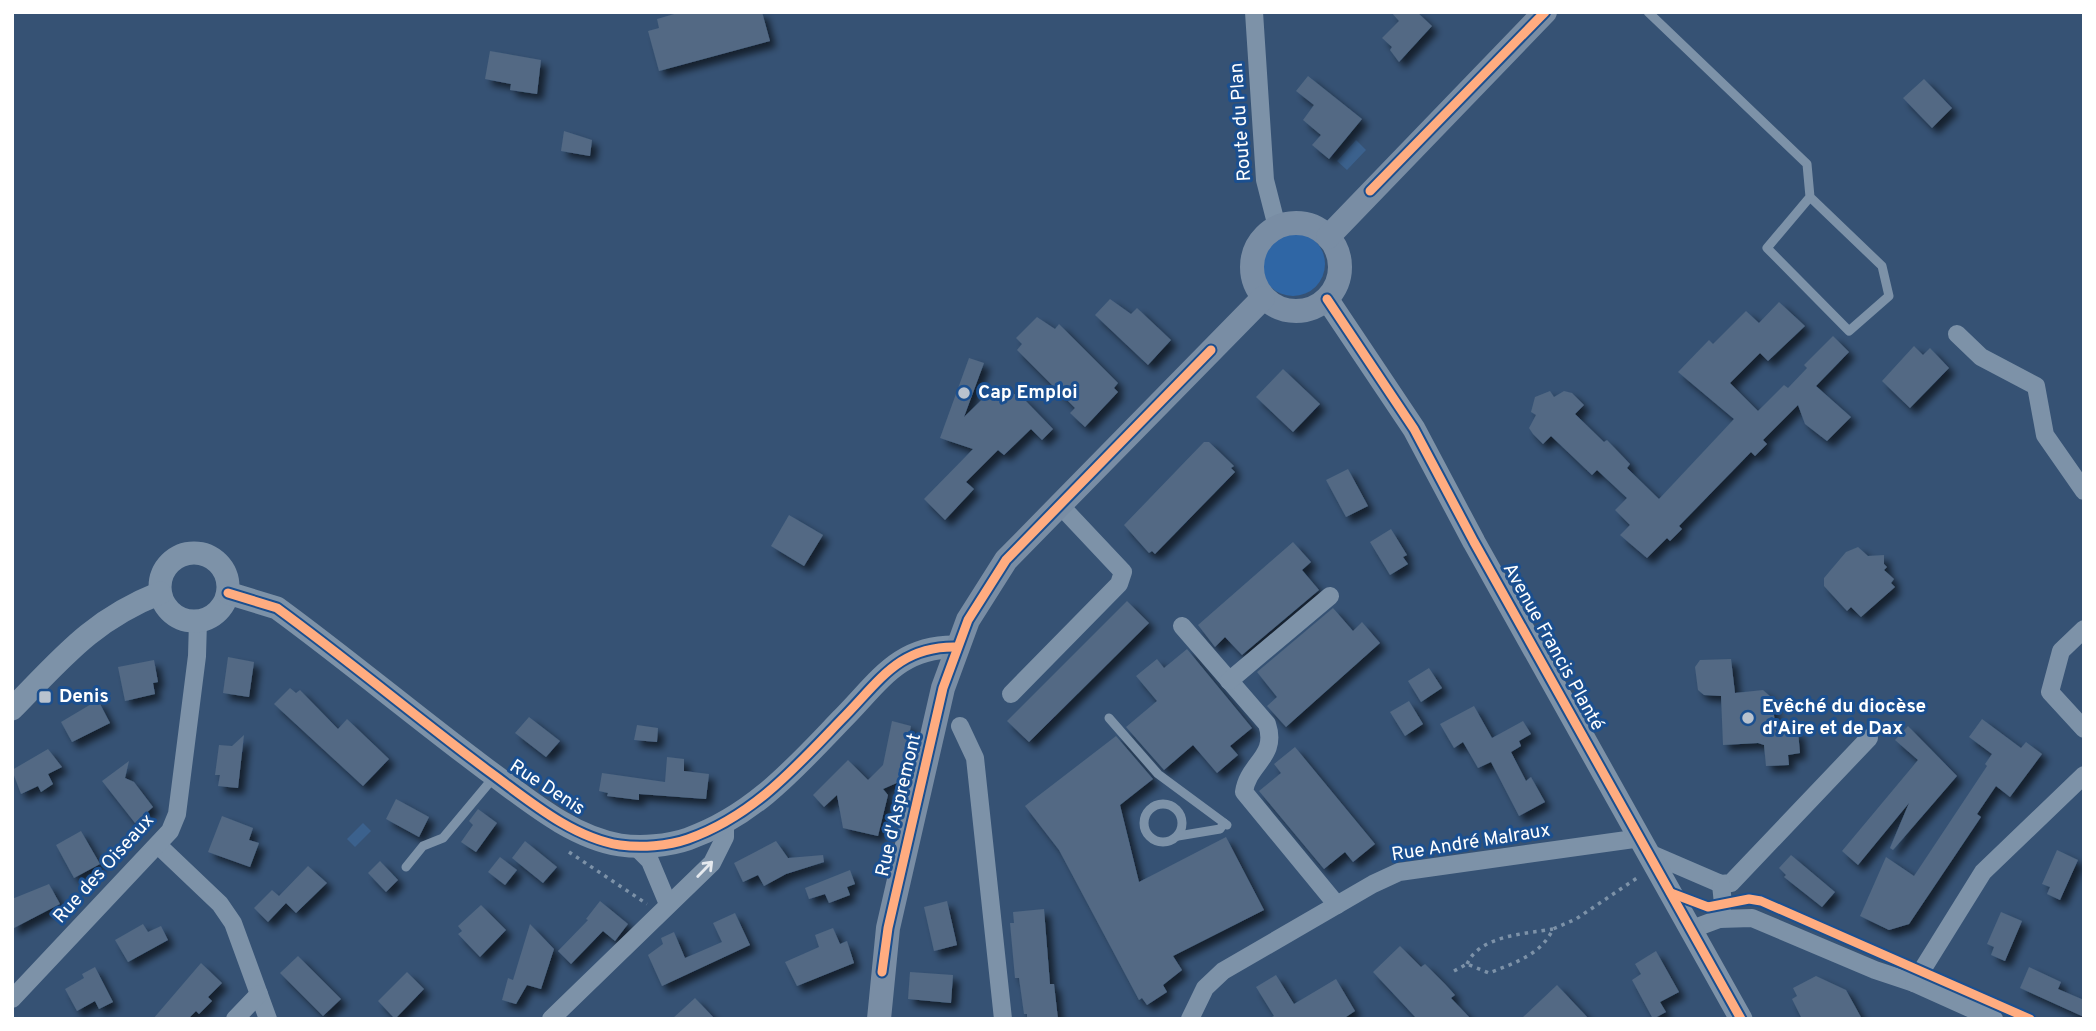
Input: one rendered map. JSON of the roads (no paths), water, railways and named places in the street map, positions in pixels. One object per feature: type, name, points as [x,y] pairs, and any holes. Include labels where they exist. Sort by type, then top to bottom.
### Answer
[{"type":"main road","points":[[1328,237],[1545,12]]},
{"type":"main road","points":[[1304,224],[1328,237],[1340,261],[1335,288],[1327,299],[1302,311],[1275,307],[1263,298],[1252,277],[1251,265],[1259,243],[1277,227],[1304,224]]},
{"type":"main road","name":"Rue d'Aspremont","points":[[879,1019],[888,928],[943,688],[956,648],[986,589],[1006,560],[1059,504],[1263,298]]},
{"type":"street","name":"Route du Plan","points":[[1254,12],[1265,180],[1277,227]]},
{"type":"street","name":"Avenue Francis Planté","points":[[1327,299],[1414,429],[1474,542],[1741,1019]]},
{"type":"street","points":[[1957,334],[1981,357],[2036,386],[2045,435],[2084,491]]},
{"type":"street","points":[[1011,694],[1119,584],[1123,572],[1059,504]]},
{"type":"street","points":[[187,553],[201,553],[213,558],[223,567],[228,580],[228,593],[223,607],[212,617],[187,621],[170,611],[160,593],[160,580],[175,558],[187,553]]},
{"type":"street","points":[[12,709],[72,648],[105,620],[160,593]]},
{"type":"street","name":"Rue Denis","points":[[228,593],[277,608],[495,776],[552,816],[619,845],[686,840],[724,824],[748,810],[783,780],[903,657],[928,649],[956,648]]},
{"type":"street","points":[[1229,681],[1330,596]]},
{"type":"street","name":"Rue des Oiseaux","points":[[12,999],[170,831],[177,814],[197,656],[198,621]]},
{"type":"street","points":[[1182,626],[1267,724],[1272,738],[1266,753],[1245,781],[1244,792],[1337,905]]},
{"type":"street","points":[[2084,629],[2061,651],[2050,692],[2084,729]]},
{"type":"street","points":[[960,726],[975,758],[1003,1019]]},
{"type":"street","points":[[1645,846],[1721,884],[1731,883],[1869,738]]},
{"type":"street","points":[[1914,983],[1983,872],[2084,775]]},
{"type":"street","points":[[2063,794],[2084,799]]},
{"type":"street","points":[[551,1019],[712,863],[725,837],[724,824]]},
{"type":"street","points":[[158,845],[220,904],[233,923],[268,1019]]},
{"type":"street","points":[[634,845],[650,860],[668,904]]},
{"type":"street","name":"Rue André Malraux","points":[[1190,1019],[1205,988],[1223,971],[1399,872],[1645,846]]},
{"type":"street","points":[[1719,919],[1723,904],[1721,884]]},
{"type":"street","points":[[1692,929],[1719,919],[1752,918],[1875,970],[1914,983],[1994,1019]]},
{"type":"street","points":[[235,1019],[259,994]]},
{"type":"lane","points":[[1648,12],[1807,164],[1810,197],[1882,266],[1889,296],[1849,331],[1767,248],[1810,197]]},
{"type":"lane","points":[[1109,719],[1157,774],[1226,824],[1220,829],[1178,836],[1163,843],[1153,840],[1145,831],[1144,820],[1149,810],[1158,804],[1169,804],[1178,810],[1183,821],[1178,836]]},
{"type":"lane","points":[[406,867],[423,846],[443,838],[495,776]]},
{"type":"lane","points":[[1169,804],[1180,792]]},
{"type":"place","name":"Cap Emploi","points":[[964,393]]},
{"type":"place","name":"Denis","points":[[45,697]]},
{"type":"place","name":"Evêché du diocèse d'Aire et de Dax","points":[[1748,718]]}]
